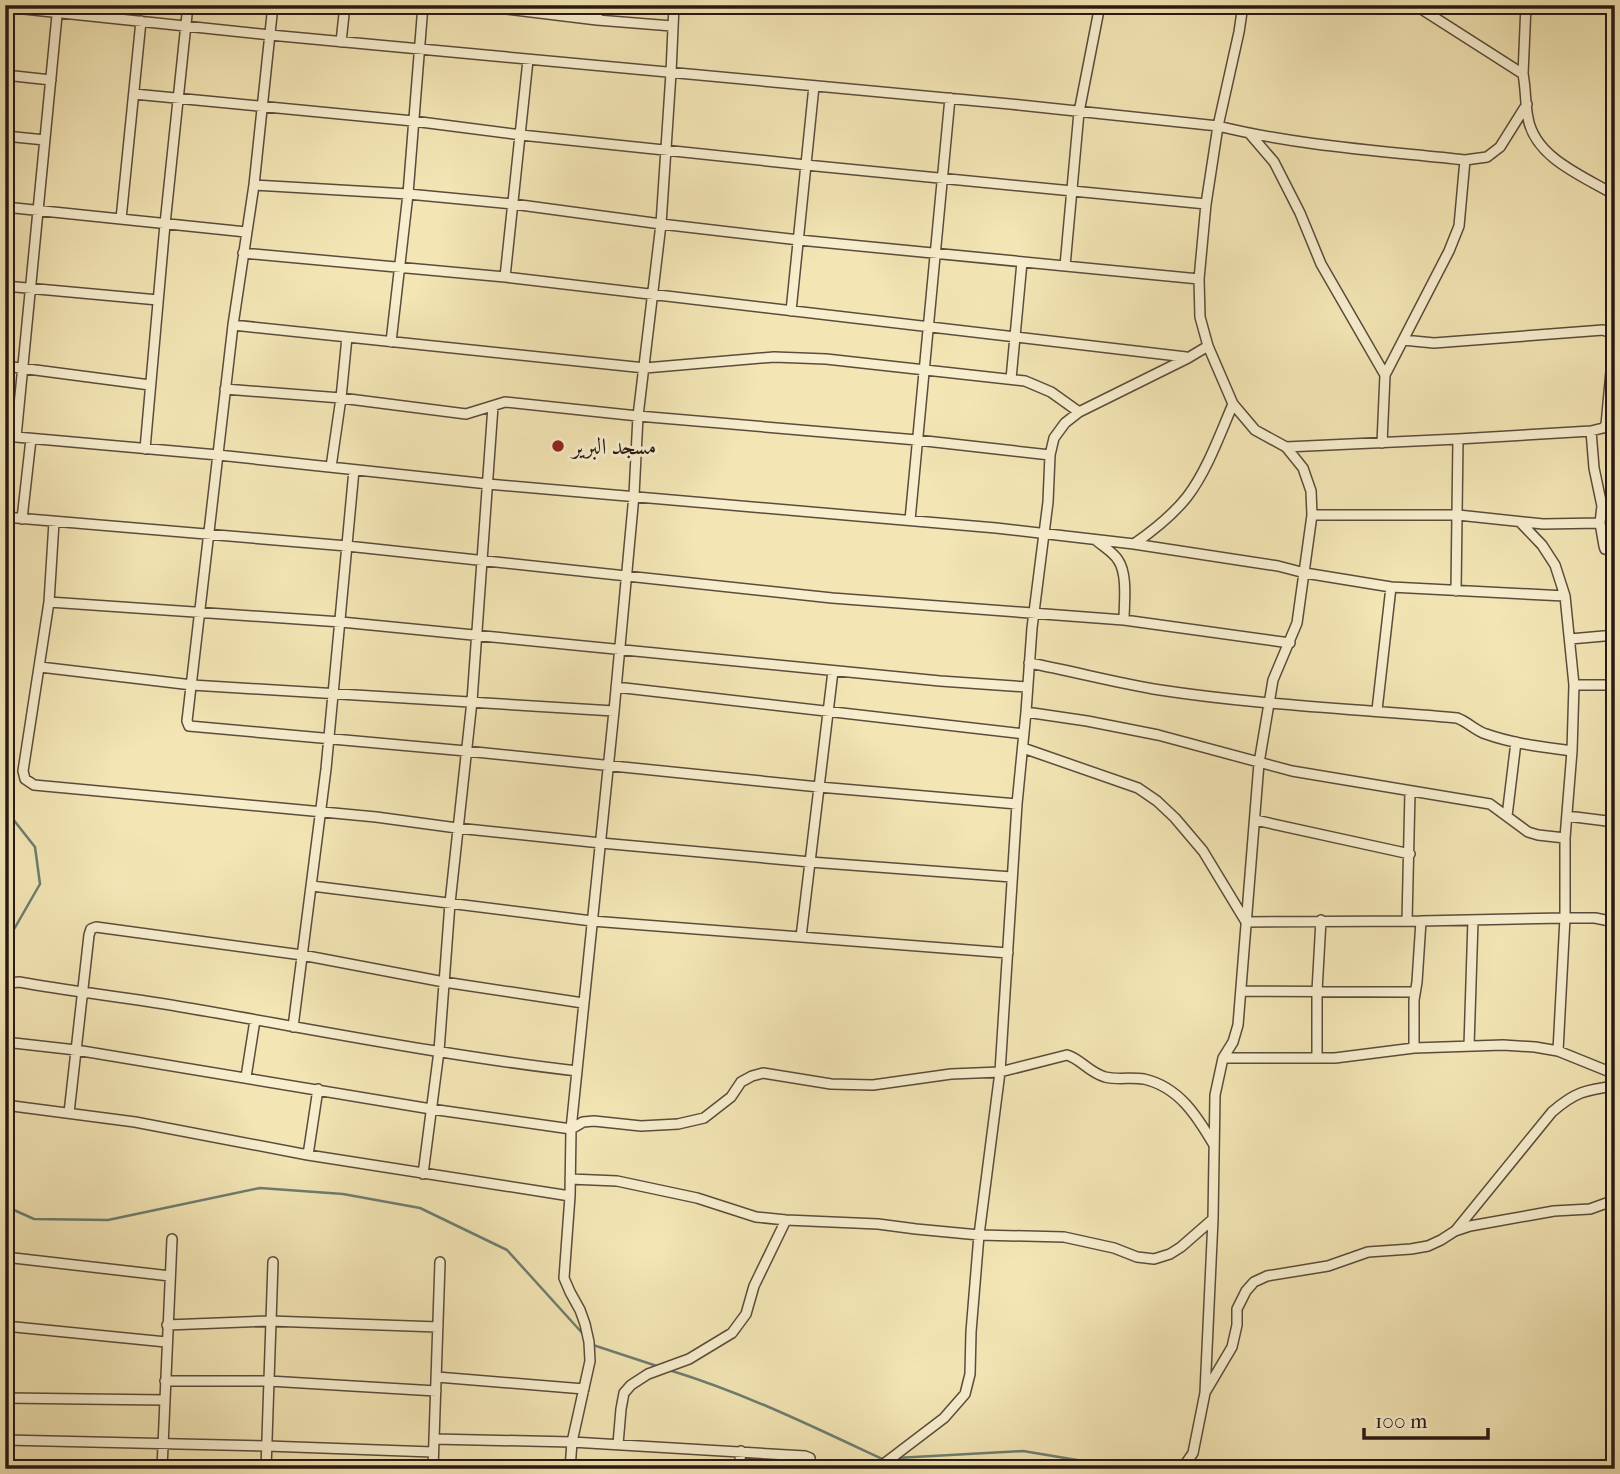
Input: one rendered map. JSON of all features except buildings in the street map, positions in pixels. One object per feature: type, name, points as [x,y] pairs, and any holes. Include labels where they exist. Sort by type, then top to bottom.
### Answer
[{"type":"street","points":[[145,449],[188,5]]},
{"type":"street","points":[[273,5],[254,185],[225,389],[187,721],[189,726],[329,737],[819,787],[1017,804]]},
{"type":"street","points":[[341,42],[345,5]]},
{"type":"street","points":[[391,342],[408,194],[424,5]]},
{"type":"street","points":[[472,5],[672,26]]},
{"type":"street","points":[[597,20],[598,5]]},
{"type":"street","points":[[570,1469],[572,1441],[590,1361],[589,1342],[580,1310],[564,1278],[570,1196],[571,1129],[620,649],[638,416],[661,224],[674,5]]},
{"type":"street","points":[[1065,267],[1079,112],[1100,5]]},
{"type":"street","points":[[1180,5],[1243,6],[1218,126],[1206,204],[1199,279],[1200,317],[1208,345],[1233,404],[1255,430],[1286,447],[1303,468],[1311,491],[1312,515],[1297,622],[1273,680],[1259,763],[1238,1026],[1233,1042],[1223,1058],[1215,1095],[1213,1219],[1205,1393],[1193,1453],[1182,1469]]},
{"type":"street","points":[[1415,5],[1523,74]]},
{"type":"street","points":[[1526,5],[1523,74],[1533,135],[1543,150],[1615,195]]},
{"type":"street","points":[[5,7],[58,9],[270,35],[950,98],[1218,126],[1250,134],[1318,144],[1465,160],[1487,157],[1500,146],[1527,104]]},
{"type":"street","points":[[16,437],[58,9]]},
{"type":"street","points":[[121,219],[141,21]]},
{"type":"street","points":[[505,277],[528,60]]},
{"type":"street","points":[[5,75],[51,80]]},
{"type":"street","points":[[791,312],[814,86]]},
{"type":"street","points":[[134,94],[1206,204]]},
{"type":"street","points":[[909,520],[950,98]]},
{"type":"street","points":[[1250,134],[1274,162],[1300,213],[1321,264],[1385,375]]},
{"type":"street","points":[[5,136],[45,140]]},
{"type":"street","points":[[1382,443],[1385,375],[1449,251],[1459,226],[1465,160]]},
{"type":"street","points":[[254,185],[408,194],[513,204],[799,240],[1199,279]]},
{"type":"street","points":[[5,208],[246,232]]},
{"type":"street","points":[[243,253],[505,277],[1188,358]]},
{"type":"street","points":[[1011,379],[1022,262]]},
{"type":"street","points":[[5,286],[158,300]]},
{"type":"street","points":[[233,325],[645,368],[774,357],[826,359],[1025,381],[1051,391],[1079,412]]},
{"type":"street","points":[[1286,447],[1591,431],[1606,425],[1613,382],[1614,339],[1611,333],[1603,330],[1434,343],[1403,340]]},
{"type":"street","points":[[331,467],[347,337]]},
{"type":"street","points":[[877,1469],[944,1418],[965,1394],[970,1374],[979,1235],[1000,1072],[1017,804],[1033,615],[1054,438],[1065,423],[1079,412],[1188,358],[1208,345]]},
{"type":"street","points":[[5,366],[150,386]]},
{"type":"street","points":[[225,389],[341,398],[466,414],[505,402],[1050,455]]},
{"type":"street","points":[[1134,544],[1157,528],[1188,496],[1199,479],[1233,404]]},
{"type":"street","points":[[423,1174],[439,1051],[457,828],[472,701],[493,406]]},
{"type":"street","points":[[1591,431],[1605,549],[1615,551]]},
{"type":"street","points":[[5,436],[218,455],[488,484],[634,495],[1043,534],[1134,544],[1391,587],[1565,596]]},
{"type":"street","points":[[22,519],[31,439]]},
{"type":"street","points":[[1456,591],[1458,439]]},
{"type":"street","points":[[293,1027],[321,812],[354,470]]},
{"type":"street","points":[[1602,506],[1615,503]]},
{"type":"street","points":[[1312,515],[1458,515],[1521,523],[1600,523]]},
{"type":"street","points":[[5,517],[347,546],[832,598],[1124,620],[1290,643]]},
{"type":"street","points":[[54,522],[49,602],[23,771],[25,779],[34,785],[376,817],[601,843],[1012,877]]},
{"type":"street","points":[[1521,523],[1542,545],[1555,565],[1565,596],[1574,685],[1573,751],[1565,838],[1565,918],[1558,1051]]},
{"type":"street","points":[[1096,540],[1118,559],[1122,568],[1125,587],[1124,620]]},
{"type":"street","points":[[1377,710],[1391,587]]},
{"type":"street","points":[[49,602],[341,621],[833,671],[1027,687]]},
{"type":"street","points":[[1570,639],[1615,635]]},
{"type":"street","points":[[1029,663],[1158,690],[1270,703],[1457,718],[1482,734],[1573,751]]},
{"type":"street","points":[[40,667],[191,685],[614,711]]},
{"type":"street","points":[[802,937],[833,671]]},
{"type":"street","points":[[1574,685],[1615,685]]},
{"type":"street","points":[[616,687],[1024,734]]},
{"type":"street","points":[[1026,712],[1158,734],[1292,771],[1490,804],[1528,832],[1565,838]]},
{"type":"street","points":[[1507,817],[1516,742]]},
{"type":"street","points":[[1023,748],[1138,788],[1157,802],[1175,818],[1203,851],[1246,922]]},
{"type":"street","points":[[1407,921],[1410,792]]},
{"type":"street","points":[[1567,816],[1615,822]]},
{"type":"street","points":[[1255,820],[1409,854]]},
{"type":"street","points":[[312,886],[592,921],[1008,953]]},
{"type":"street","points":[[1246,922],[1595,918],[1615,924]]},
{"type":"street","points":[[1317,1058],[1321,920]]},
{"type":"street","points":[[1469,1046],[1473,920]]},
{"type":"street","points":[[1414,1048],[1414,999],[1421,921]]},
{"type":"street","points":[[69,1113],[89,935],[91,929],[96,927],[302,955],[444,982],[583,1003]]},
{"type":"street","points":[[5,992],[7,985],[19,982],[184,1007],[505,1062],[578,1071]]},
{"type":"street","points":[[1241,991],[1415,992]]},
{"type":"street","points":[[246,1077],[255,1020]]},
{"type":"street","points":[[5,1042],[76,1050],[431,1109],[571,1129],[583,1122],[594,1121],[641,1126],[678,1124],[704,1118],[731,1097],[741,1082],[763,1073],[831,1084],[873,1085],[951,1074],[1000,1072],[1067,1055],[1092,1072],[1106,1077],[1141,1079],[1161,1084],[1184,1100],[1214,1145]]},
{"type":"street","points":[[1223,1058],[1335,1058],[1414,1048],[1503,1045],[1558,1051],[1615,1074]]},
{"type":"street","points":[[1455,1231],[1552,1112],[1579,1092],[1615,1086]]},
{"type":"street","points":[[308,1156],[318,1089]]},
{"type":"street","points":[[5,1105],[135,1122],[308,1156],[570,1196]]},
{"type":"street","points":[[570,1180],[617,1181],[697,1198],[756,1217],[877,1224],[979,1235],[1064,1237],[1154,1259],[1181,1247],[1213,1219]]},
{"type":"street","points":[[1205,1393],[1232,1348],[1237,1309],[1254,1282],[1267,1276],[1328,1266],[1367,1252],[1428,1246],[1470,1226],[1538,1213],[1590,1209],[1615,1200]]},
{"type":"street","points":[[618,1444],[624,1393],[648,1374],[689,1359],[732,1333],[746,1314],[754,1286],[786,1220]]},
{"type":"street","points":[[162,1469],[172,1239]]},
{"type":"street","points":[[5,1256],[170,1276]]},
{"type":"street","points":[[266,1469],[273,1262]]},
{"type":"street","points":[[433,1469],[440,1262]]},
{"type":"street","points":[[167,1325],[271,1321],[438,1327]]},
{"type":"street","points":[[5,1326],[166,1342]]},
{"type":"street","points":[[437,1377],[583,1389]]},
{"type":"street","points":[[165,1381],[269,1381],[436,1391]]},
{"type":"street","points":[[5,1398],[164,1400]]},
{"type":"street","points":[[434,1439],[572,1441],[805,1456],[810,1458],[811,1469]]},
{"type":"street","points":[[5,1440],[433,1452]]},
{"type":"street","points":[[738,1469],[741,1451]]},
{"type":"waterway","points":[[5,809],[35,847],[40,884],[5,940]]},
{"type":"waterway","points":[[5,1206],[34,1219],[108,1220],[260,1188],[343,1194],[420,1208],[507,1250],[584,1335]]},
{"type":"waterway","points":[[593,1345],[660,1367]]},
{"type":"waterway","points":[[669,1370],[751,1400],[886,1459]]},
{"type":"waterway","points":[[896,1458],[1023,1451],[1131,1469]]},
{"type":"place","name":"مسجد البرير","points":[[558,446]]}]
